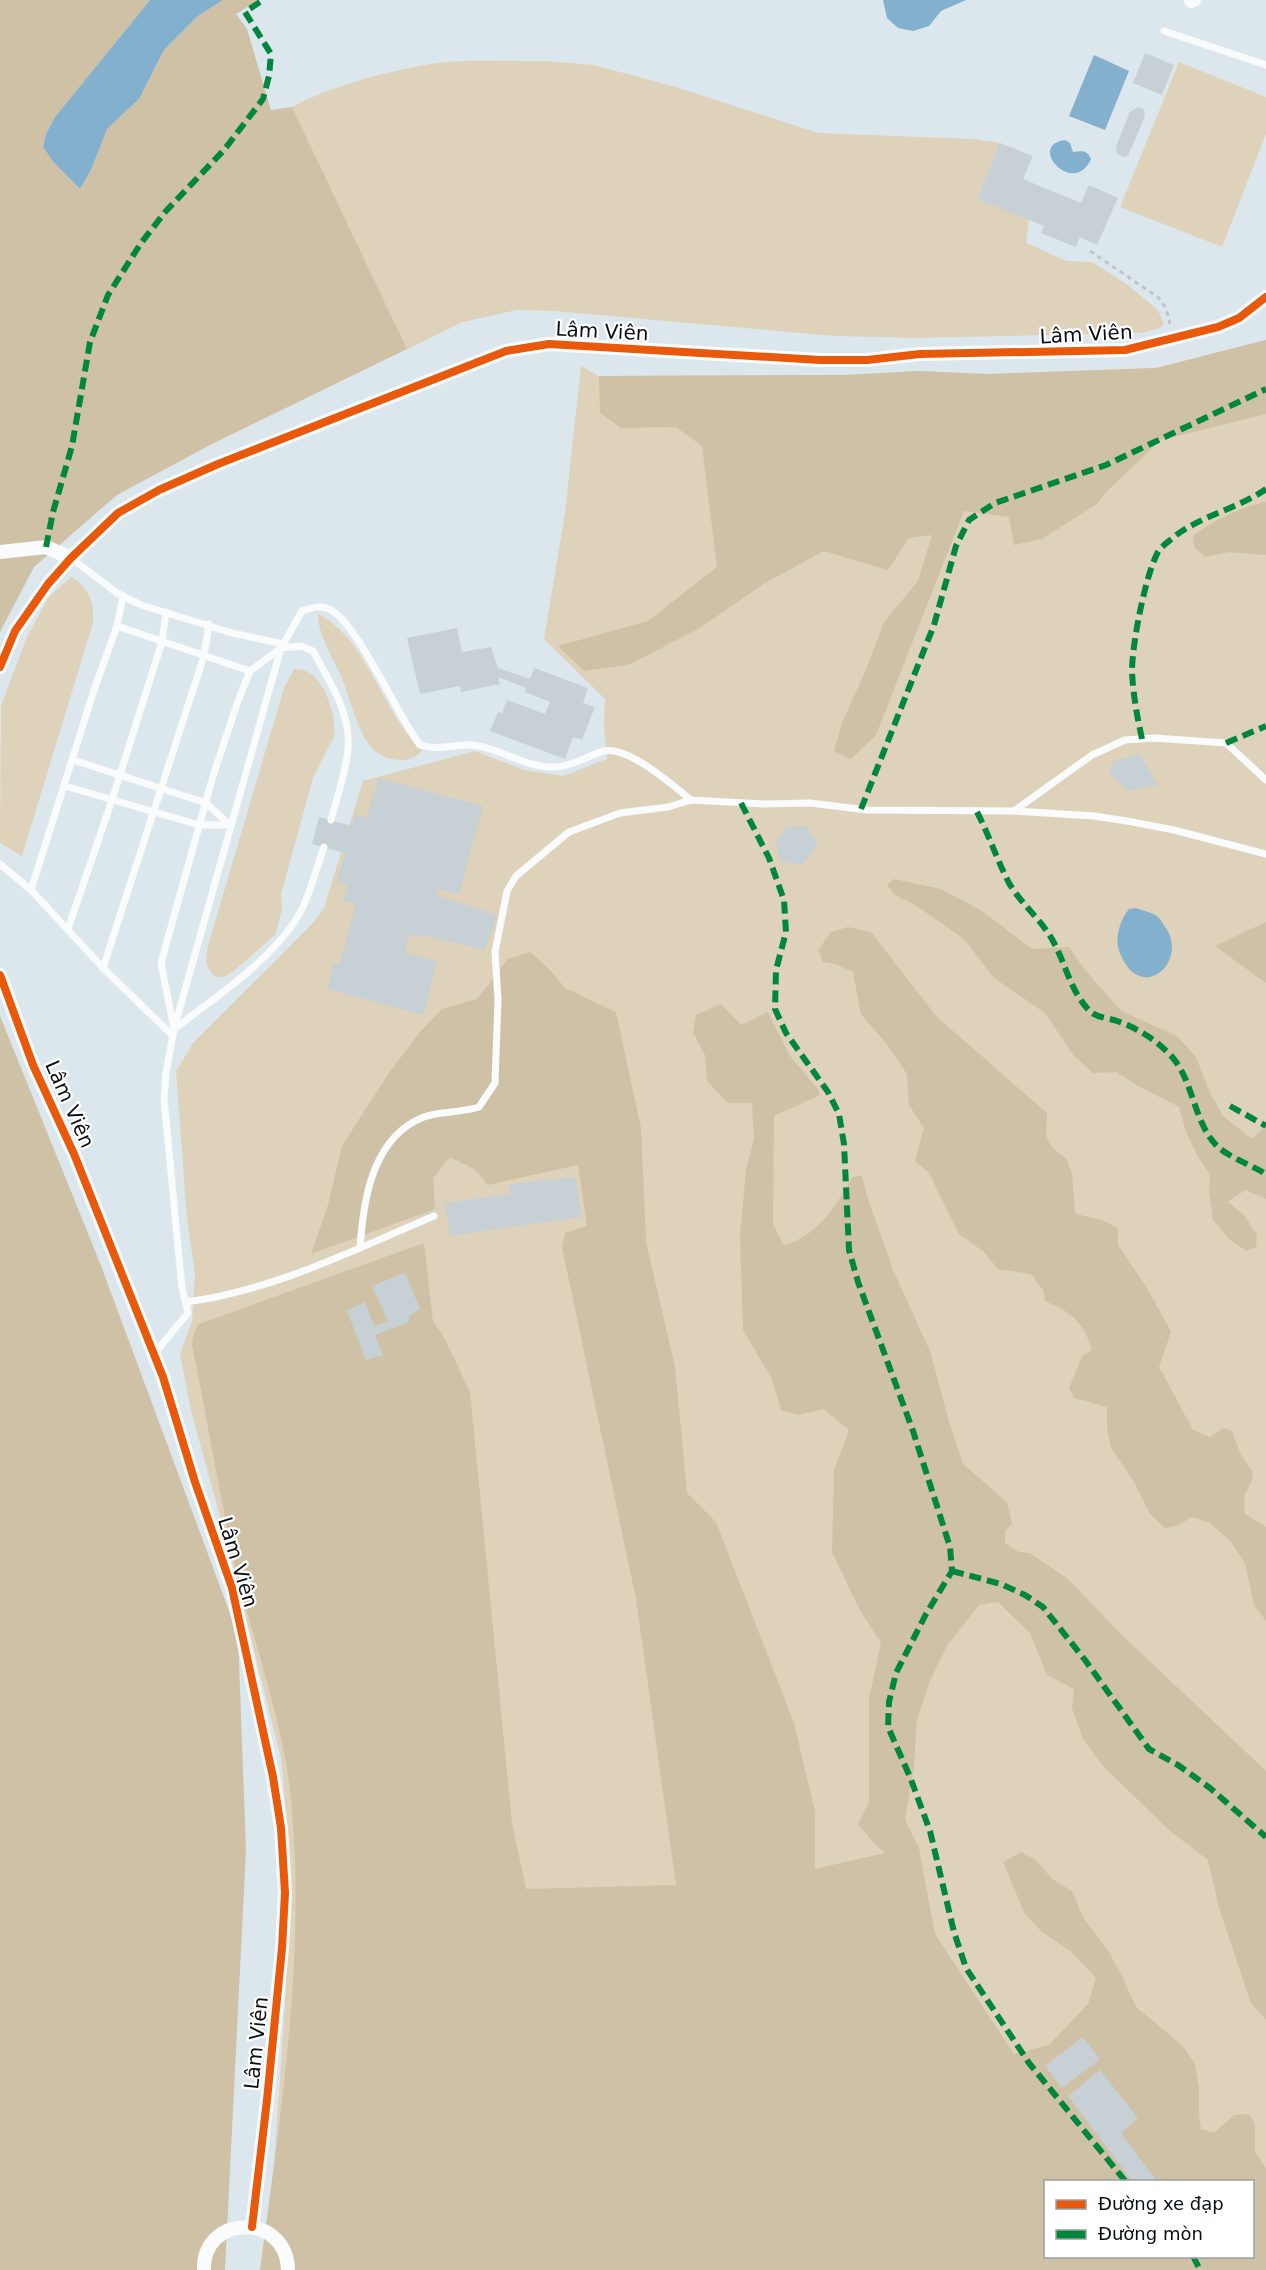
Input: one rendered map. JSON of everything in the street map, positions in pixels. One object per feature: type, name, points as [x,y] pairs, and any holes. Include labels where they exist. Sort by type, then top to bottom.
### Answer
[{"type":"street","name":"Lâm Viên","points":[[0,667],[15,632],[48,584],[71,558],[118,513],[159,490],[240,455],[506,351],[549,344],[730,356],[867,360],[920,354],[1125,351],[1218,327],[1239,318],[1266,297]]},
{"type":"street","points":[[0,552],[46,547],[71,558]]},
{"type":"street","name":"Lâm Viên","points":[[0,975],[33,1065],[74,1154],[153,1354],[232,1588],[267,1746],[281,1828],[285,1893],[282,1948],[252,2227]]},
{"type":"street","points":[[204,2270],[203,2263],[215,2239],[226,2231],[238,2227],[265,2230],[275,2238],[284,2249],[288,2270]]},
{"type":"lane","points":[[1164,31],[1266,65]]},
{"type":"lane","points":[[71,558],[123,596],[141,605],[209,624],[232,633],[282,646],[301,646],[313,651],[332,687],[348,728],[348,747],[331,820]]},
{"type":"lane","points":[[31,890],[93,690],[117,626],[123,596]]},
{"type":"lane","points":[[153,1354],[188,1313],[182,1288],[164,1099],[173,1032],[282,646],[302,611],[314,607],[330,609],[350,627],[420,745],[428,747],[472,745],[522,761],[556,767],[582,761],[612,750],[645,765],[691,800]]},
{"type":"lane","points":[[68,929],[162,642],[166,612]]},
{"type":"lane","points":[[103,968],[204,656],[209,624]]},
{"type":"lane","points":[[117,626],[250,671]]},
{"type":"lane","points":[[173,1032],[160,963],[234,712],[250,671],[282,646]]},
{"type":"lane","points":[[1014,811],[1092,755],[1125,741],[1154,738],[1226,743],[1266,780]]},
{"type":"lane","points":[[73,760],[206,803],[230,825]]},
{"type":"lane","points":[[65,786],[200,825],[230,825]]},
{"type":"lane","points":[[360,1248],[363,1210],[377,1162],[396,1136],[416,1120],[445,1112],[478,1107],[495,1083],[498,1000],[495,952],[507,891],[516,876],[568,832],[620,813],[668,807],[691,800],[764,804],[810,803],[867,810],[1014,811],[1094,816],[1174,830],[1266,854]]},
{"type":"lane","points":[[173,1032],[230,987],[279,942],[302,908],[324,848]]},
{"type":"lane","points":[[0,864],[31,890],[103,968],[173,1032]]},
{"type":"lane","points":[[186,1302],[221,1298],[255,1289],[435,1216]]},
{"type":"path","points":[[1090,251],[1159,298],[1170,318],[1172,340]]},
{"type":"shaded area","points":[[0,0],[150,0],[55,117],[46,134],[43,147],[54,163],[80,189],[91,170],[107,129],[139,99],[164,50],[198,16],[223,0],[259,0],[236,14],[247,29],[271,110],[292,107],[407,349],[212,444],[117,495],[34,567],[0,632]]},
{"type":"shaded area","points":[[464,61],[544,61],[594,65],[679,88],[818,133],[974,139],[1000,143],[977,199],[1029,219],[1026,243],[1067,261],[1092,262],[1128,285],[1158,310],[1164,324],[1160,328],[1141,333],[914,338],[835,336],[554,311],[517,310],[463,322],[407,349],[292,107],[344,85],[421,66]]},
{"type":"shaded area","points":[[1179,62],[1266,97],[1266,134],[1222,247],[1120,207]]},
{"type":"shaded area","points":[[1266,340],[1266,2270],[264,2270],[272,2194],[285,2004],[291,1896],[289,1843],[281,1759],[227,1542],[191,1411],[180,1354],[192,1321],[195,1274],[187,1219],[176,1071],[193,1043],[313,923],[324,908],[363,781],[475,751],[524,770],[563,776],[607,759],[604,724],[605,699],[544,639],[565,513],[581,366],[599,376],[845,375],[918,371],[987,374],[1156,368]]},
{"type":"shaded area","points":[[1266,340],[1266,414],[1161,440],[1106,492],[1097,504],[1042,539],[1014,545],[1009,517],[964,511],[876,735],[851,759],[834,751],[842,723],[884,622],[918,581],[932,535],[909,538],[888,570],[824,551],[765,583],[698,629],[628,665],[584,671],[558,646],[648,621],[717,567],[702,446],[676,427],[621,428],[600,413],[599,376],[845,375],[918,371],[987,374],[1156,368]]},
{"type":"shaded area","points":[[1266,502],[1266,555],[1229,552],[1205,557],[1194,547],[1193,536],[1210,525],[1237,511]]},
{"type":"shaded area","points":[[71,577],[83,586],[90,596],[93,623],[22,856],[0,843],[1,706],[27,637],[48,598]]},
{"type":"shaded area","points":[[318,614],[350,641],[362,658],[396,717],[422,750],[417,755],[403,760],[388,758],[375,751],[365,739],[323,637]]},
{"type":"shaded area","points":[[294,669],[304,670],[314,676],[325,690],[333,715],[335,735],[313,778],[281,894],[282,910],[275,935],[235,970],[224,977],[216,977],[209,969],[206,955],[284,688]]},
{"type":"shaded area","points":[[894,879],[941,889],[982,911],[1032,949],[1069,947],[1085,970],[1121,1011],[1177,1036],[1196,1057],[1210,1093],[1223,1116],[1252,1139],[1262,1129],[1266,1129],[1266,1199],[1245,1190],[1228,1202],[1244,1215],[1257,1235],[1256,1247],[1246,1251],[1229,1239],[1213,1220],[1209,1193],[1210,1175],[1186,1132],[1179,1107],[1136,1085],[1117,1072],[1093,1073],[1074,1056],[1045,1013],[994,978],[964,939],[915,905],[895,895],[887,885]]},
{"type":"shaded area","points":[[1266,922],[1266,983],[1215,946]]},
{"type":"shaded area","points":[[848,927],[871,932],[936,1016],[1047,1113],[1046,1136],[1053,1148],[1067,1160],[1072,1174],[1075,1213],[1101,1220],[1118,1229],[1118,1245],[1147,1288],[1171,1332],[1159,1367],[1193,1430],[1210,1437],[1224,1428],[1232,1431],[1240,1453],[1252,1471],[1253,1478],[1244,1497],[1245,1514],[1266,1527],[1266,1621],[1254,1605],[1245,1563],[1231,1542],[1210,1523],[1192,1517],[1179,1525],[1165,1528],[1150,1514],[1133,1480],[1111,1448],[1107,1428],[1107,1407],[1074,1398],[1069,1388],[1082,1356],[1092,1350],[1080,1325],[1069,1314],[1045,1301],[1043,1290],[1031,1274],[998,1269],[984,1252],[959,1234],[929,1173],[915,1161],[924,1128],[909,1105],[907,1074],[886,1043],[861,1014],[853,972],[835,964],[823,962],[818,950],[831,932]]},
{"type":"shaded area","points":[[530,952],[565,988],[616,1012],[641,1128],[646,1242],[675,1367],[687,1493],[716,1522],[794,1723],[815,1812],[815,1869],[885,1853],[858,1824],[869,1802],[869,1699],[881,1643],[860,1610],[832,1552],[834,1470],[849,1430],[823,1409],[798,1415],[781,1410],[772,1379],[743,1330],[740,1237],[746,1169],[754,1139],[752,1103],[728,1103],[707,1081],[705,1055],[693,1033],[696,1015],[721,1004],[741,1025],[768,1012],[790,1056],[818,1089],[820,1095],[774,1116],[773,1224],[784,1246],[808,1234],[817,1226],[832,1209],[853,1177],[862,1176],[893,1270],[930,1351],[963,1464],[1007,1502],[1012,1523],[1005,1532],[1005,1543],[1019,1552],[1030,1553],[1068,1579],[1123,1636],[1266,1771],[1266,2020],[1251,2003],[1219,1908],[1208,1860],[1169,1830],[1103,1766],[1083,1739],[1072,1708],[1074,1689],[1047,1675],[1030,1633],[998,1602],[979,1605],[947,1646],[930,1681],[917,1720],[914,1766],[905,1820],[919,1848],[935,1934],[1014,2054],[1049,2045],[1088,2004],[1096,1978],[1070,1951],[1041,1931],[1025,1914],[1003,1862],[1021,1852],[1036,1860],[1052,1879],[1072,1891],[1084,1919],[1107,1949],[1136,2007],[1182,2045],[1195,2064],[1201,2129],[1214,2133],[1234,2115],[1248,2114],[1255,2124],[1255,2152],[1266,2168],[1266,2270],[260,2270],[282,2098],[293,1983],[295,1868],[292,1810],[284,1751],[238,1577],[192,1345],[194,1332],[199,1324],[424,1243],[433,1321],[445,1339],[470,1392],[512,1823],[526,1889],[676,1885],[636,1599],[562,1247],[565,1233],[587,1226],[578,1165],[488,1185],[474,1169],[450,1157],[433,1178],[435,1209],[311,1254],[328,1205],[342,1146],[388,1074],[420,1032],[442,1009],[477,999],[508,959]]},
{"type":"shaded area","points":[[0,1016],[100,1263],[238,1635],[246,1850],[225,2270],[0,2270]]},
{"type":"water","points":[[150,0],[223,0],[198,16],[164,50],[139,99],[107,129],[91,170],[80,189],[54,163],[43,147],[46,134],[55,117]]},
{"type":"water","points":[[883,0],[966,0],[941,11],[929,26],[913,31],[898,28],[887,18]]},
{"type":"water","points":[[1094,55],[1129,71],[1105,130],[1069,116]]},
{"type":"water","points":[[1065,140],[1070,143],[1073,152],[1084,152],[1091,159],[1083,170],[1074,173],[1065,171],[1057,166],[1052,158],[1050,151],[1054,144]]},
{"type":"water","points":[[1136,908],[1159,918],[1171,942],[1171,954],[1167,965],[1159,973],[1149,977],[1138,976],[1128,968],[1118,948],[1119,930],[1123,919],[1129,909]]},
{"type":"building","points":[[1145,53],[1174,65],[1162,95],[1133,83]]},
{"type":"building","points":[[1138,107],[1144,110],[1145,116],[1128,156],[1123,157],[1117,153],[1116,146],[1130,112]]},
{"type":"building","points":[[1000,143],[1033,156],[1023,179],[1081,203],[1089,185],[1118,198],[1097,245],[1080,237],[1076,247],[1041,233],[1044,226],[977,199]]},
{"type":"building","points":[[457,628],[462,652],[491,647],[498,668],[530,679],[534,668],[588,688],[583,703],[595,707],[582,740],[573,737],[565,759],[490,731],[498,712],[502,713],[507,700],[545,714],[550,702],[525,692],[526,688],[498,677],[500,684],[461,692],[460,686],[420,694],[407,638]]},
{"type":"building","points":[[1140,754],[1157,785],[1128,791],[1109,772],[1114,761]]},
{"type":"building","points":[[378,778],[483,806],[459,894],[438,889],[436,895],[497,915],[485,950],[425,936],[410,935],[405,953],[437,961],[423,1015],[327,989],[334,962],[340,964],[356,904],[343,901],[347,884],[337,881],[345,853],[312,844],[319,817],[352,826],[355,814],[367,818]]},
{"type":"building","points":[[806,826],[818,844],[802,865],[781,862],[775,842],[786,827]]},
{"type":"building","points":[[576,1177],[581,1217],[450,1236],[445,1203],[510,1194],[509,1184]]},
{"type":"building","points":[[405,1273],[420,1309],[409,1316],[409,1322],[375,1335],[383,1355],[366,1360],[347,1311],[365,1302],[374,1326],[388,1322],[372,1286]]},
{"type":"building","points":[[1083,2037],[1100,2059],[1062,2088],[1045,2066]]},
{"type":"building","points":[[1100,2070],[1138,2118],[1121,2133],[1156,2180],[1131,2180],[1068,2096]]},
{"type":"marked path","points":[[46,547],[53,512],[72,446],[90,342],[108,295],[141,243],[166,211],[224,150],[263,99],[269,76],[271,54],[245,12],[263,0]]},
{"type":"marked path","points":[[861,809],[934,625],[956,546],[969,520],[995,503],[1106,465],[1266,389]]},
{"type":"marked path","points":[[1142,739],[1133,688],[1133,659],[1144,594],[1158,552],[1180,532],[1266,489]]},
{"type":"marked path","points":[[1226,743],[1266,726]]},
{"type":"marked path","points":[[741,803],[769,858],[784,900],[786,932],[776,970],[775,1009],[786,1033],[828,1092],[839,1114],[844,1144],[849,1250],[858,1282],[913,1431],[950,1547],[952,1571],[926,1614],[896,1673],[889,1702],[888,1727],[930,1831],[954,1932],[966,1968],[1029,2063],[1124,2180]]},
{"type":"marked path","points":[[977,812],[1009,883],[1048,933],[1084,1005],[1097,1016],[1117,1021],[1140,1031],[1167,1052],[1186,1079],[1210,1138],[1223,1151],[1266,1174]]},
{"type":"marked path","points":[[1230,1106],[1266,1126]]},
{"type":"marked path","points":[[952,1571],[1001,1584],[1025,1595],[1043,1607],[1085,1660],[1149,1749],[1178,1765],[1210,1788],[1266,1837]]},
{"type":"marked path","points":[[1194,2258],[1200,2270]]},
{"type":"cycle path","points":[[0,667],[15,631],[48,584],[71,558],[118,513],[159,490],[218,464],[506,351],[549,344],[820,360],[867,360],[920,354],[1125,350],[1218,327],[1239,318],[1266,297]]},
{"type":"cycle path","points":[[0,975],[33,1065],[74,1154],[163,1377],[195,1482],[232,1588],[273,1777],[281,1828],[285,1893],[267,2100],[252,2227]]}]
